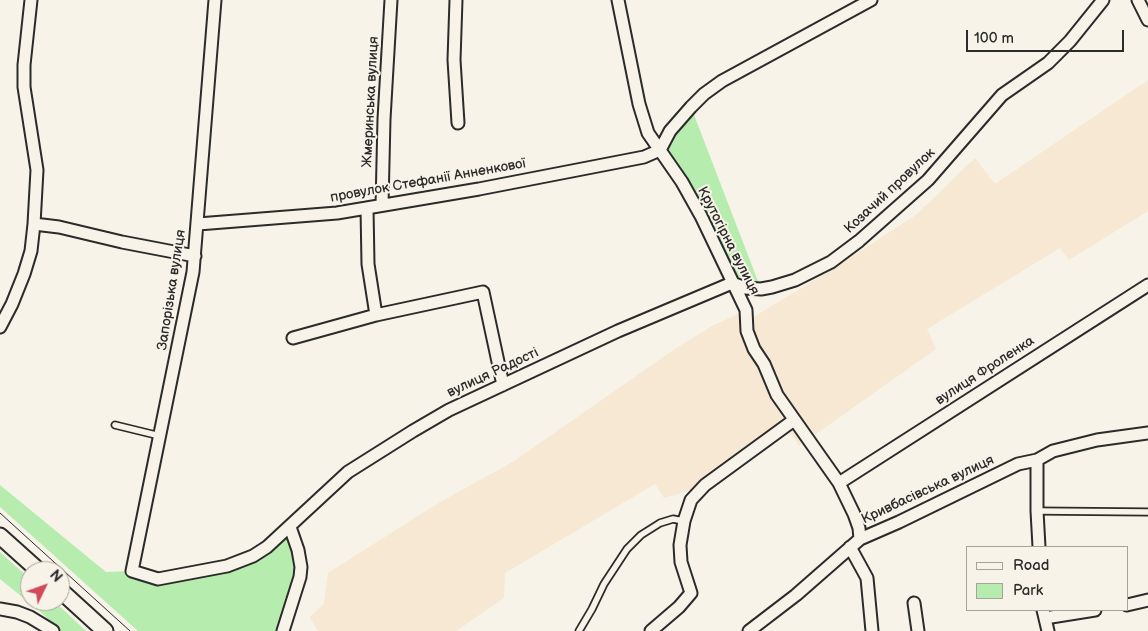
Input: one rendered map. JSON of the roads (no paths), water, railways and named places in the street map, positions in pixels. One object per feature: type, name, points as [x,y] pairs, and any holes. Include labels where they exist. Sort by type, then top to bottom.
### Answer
[{"type":"main road","points":[[0,536],[28,561]]},
{"type":"main road","points":[[70,599],[104,631]]},
{"type":"street","points":[[0,327],[24,274],[31,251],[34,224],[37,170],[25,94],[24,73],[30,0]]},
{"type":"street","name":"Запорізька вулиця","points":[[141,574],[132,571],[189,298],[195,256],[215,0]]},
{"type":"street","name":"Жмеринська вулиця","points":[[382,206],[384,119],[392,0]]},
{"type":"street","points":[[456,0],[454,60],[458,123]]},
{"type":"street","name":"Крутогірна вулиця","points":[[618,0],[648,133],[696,207],[746,310],[747,331],[754,349],[764,364],[777,394],[839,483],[854,514],[859,528],[860,539]]},
{"type":"street","points":[[660,150],[674,126],[704,94],[742,70],[871,0]]},
{"type":"street","name":"Козачий провулок","points":[[732,283],[745,288],[761,289],[772,287],[815,271],[846,251],[928,180],[1002,95],[1058,54],[1103,0]]},
{"type":"street","points":[[1138,0],[1148,20]]},
{"type":"street","name":"провулок Стефанії Анненкової","points":[[198,224],[311,216],[382,206],[644,157],[660,150]]},
{"type":"street","points":[[367,208],[368,264],[376,315]]},
{"type":"street","points":[[34,224],[59,226],[122,242],[195,256]]},
{"type":"street","name":"вулиця Радості","points":[[141,574],[158,579],[245,561],[267,547],[348,472],[449,410],[618,331],[732,283]]},
{"type":"street","name":"вулиця Фроленка","points":[[839,483],[1148,286]]},
{"type":"street","points":[[293,338],[376,315],[483,292],[504,385]]},
{"type":"street","points":[[651,631],[679,607],[691,593],[681,562],[680,545],[684,521],[691,500],[705,485],[794,420]]},
{"type":"street","name":"Кривбасівська вулиця","points":[[749,631],[796,595],[860,539],[1018,464],[1037,460],[1053,451],[1097,440],[1148,433]]},
{"type":"street","points":[[1037,460],[1036,512],[1039,546]]},
{"type":"street","points":[[283,631],[300,577],[301,567],[298,550],[290,527]]},
{"type":"street","points":[[850,547],[867,578],[872,631]]},
{"type":"street","points":[[1128,605],[1148,600]]},
{"type":"street","points":[[914,603],[918,631]]},
{"type":"street","points":[[0,609],[30,617],[53,631]]},
{"type":"street","points":[[1048,631],[1044,614],[1082,611]]},
{"type":"lane","points":[[115,425],[160,436]]},
{"type":"lane","points":[[1036,512],[1148,512]]},
{"type":"lane","points":[[579,631],[604,584],[627,549],[641,535],[660,523],[673,519],[684,521]]},
{"type":"tram line","points":[[0,513],[130,631]]}]
